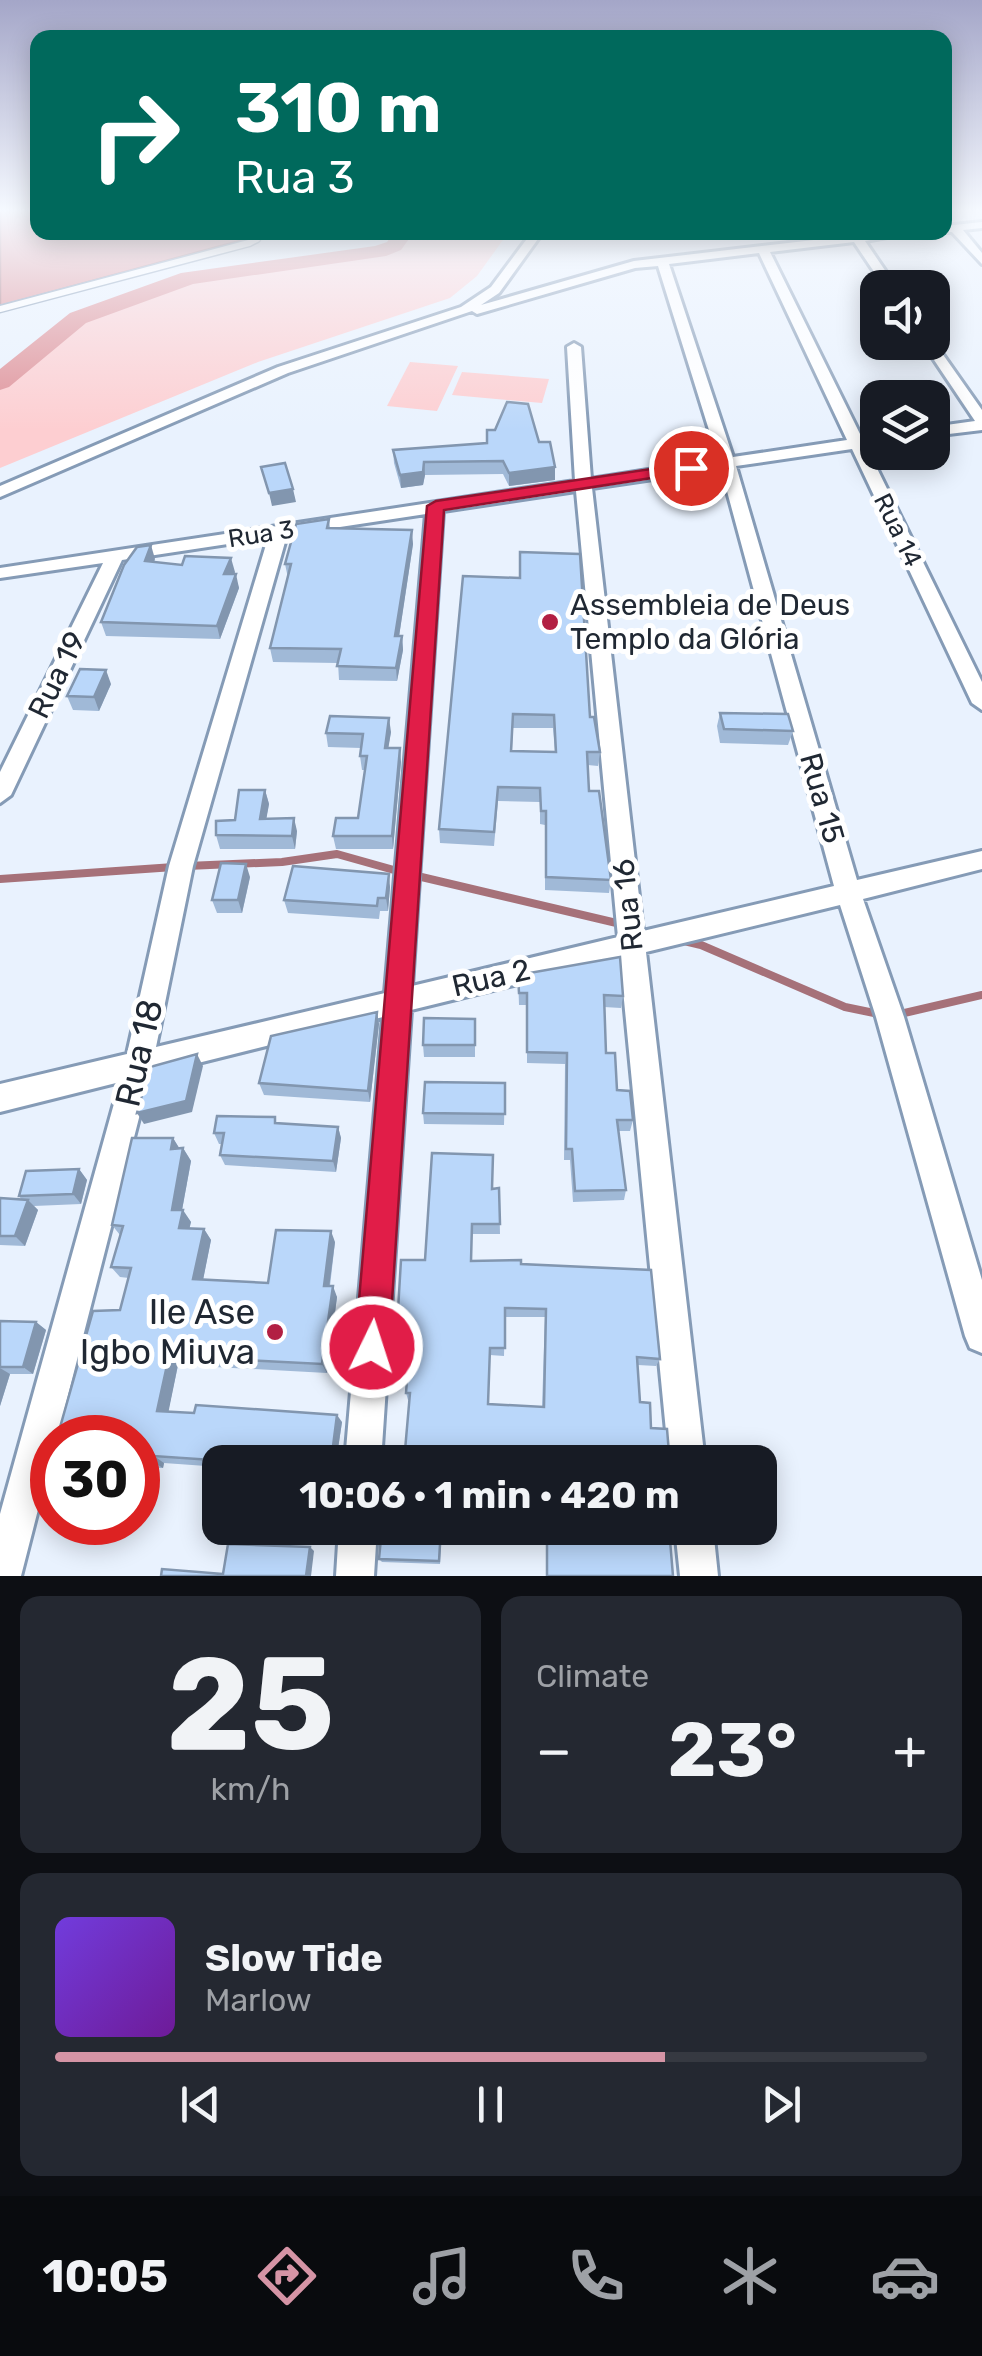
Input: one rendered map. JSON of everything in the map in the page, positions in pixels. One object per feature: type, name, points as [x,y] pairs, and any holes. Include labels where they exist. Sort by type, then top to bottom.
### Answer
[{"type":"street","points":[[0,492],[283,370],[466,310],[500,284]]},
{"type":"street","points":[[449,315],[566,284]]},
{"type":"street","name":"Rua 15","points":[[669,284],[727,462],[848,891],[890,1016],[982,1336]]},
{"type":"street","name":"Rua 14","points":[[780,284],[982,703]]},
{"type":"street","name":"Rua 16","points":[[574,347],[583,484],[685,1445]]},
{"type":"street","points":[[940,360],[982,423],[950,429]]},
{"type":"street","name":"Rua 3","points":[[0,574],[860,442]]},
{"type":"street","points":[[364,1445],[436,506]]},
{"type":"street","name":"Rua 18","points":[[2,1576],[138,1068],[181,866],[279,531]]},
{"type":"street","name":"Rua 19","points":[[0,795],[115,556]]},
{"type":"street","name":"Rua 2","points":[[0,1098],[138,1068],[398,1000],[982,860]]},
{"type":"street","points":[[354,1576],[357,1545]]},
{"type":"street","points":[[696,1545],[699,1576]]},
{"type":"lane","points":[[0,309],[95,284]]},
{"type":"shaded area","points":[[0,284],[83,284],[0,306]]},
{"type":"shaded area","points":[[174,284],[468,284],[450,298],[258,362],[0,468],[0,382],[78,318]]},
{"type":"shaded area","points":[[410,362],[458,366],[437,411],[387,406]]},
{"type":"shaded area","points":[[462,372],[549,379],[542,403],[452,395]]},
{"type":"building","points":[[507,402],[528,404],[539,442],[550,442],[555,467],[509,473],[503,461],[424,462],[423,472],[400,475],[393,450],[487,443],[487,430],[495,430]]},
{"type":"building","points":[[285,463],[293,489],[269,493],[261,467]]},
{"type":"building","points":[[329,519],[327,528],[412,530],[395,636],[402,636],[396,668],[337,666],[341,649],[270,648],[291,564],[285,564],[296,524]]},
{"type":"building","points":[[151,545],[145,561],[182,565],[185,556],[231,558],[224,574],[236,574],[217,626],[101,622],[124,565],[137,547]]},
{"type":"building","points":[[520,552],[580,554],[590,717],[594,717],[600,752],[587,752],[589,791],[599,791],[611,880],[546,877],[546,811],[541,811],[540,788],[498,787],[494,832],[439,829],[463,576],[520,578]],"holes":[[[513,714],[554,715],[556,752],[511,751]]]},
{"type":"building","points":[[80,669],[106,670],[94,697],[67,696]]},
{"type":"building","points":[[720,713],[788,714],[793,731],[724,729]]},
{"type":"building","points":[[330,716],[389,718],[385,748],[400,748],[392,836],[333,836],[336,818],[358,818],[367,756],[360,756],[363,734],[326,733]]},
{"type":"building","points":[[239,790],[265,790],[260,819],[294,818],[292,836],[216,835],[216,821],[235,820]]},
{"type":"building","points":[[221,863],[246,864],[238,900],[212,900]]},
{"type":"building","points":[[293,866],[389,874],[386,898],[378,898],[377,906],[284,900]]},
{"type":"building","points":[[620,957],[623,996],[604,995],[606,1053],[615,1053],[617,1090],[630,1091],[633,1120],[617,1120],[626,1190],[575,1191],[572,1149],[566,1149],[567,1053],[527,1052],[527,993],[519,993],[518,975]]},
{"type":"building","points":[[377,1012],[368,1091],[259,1083],[271,1036]]},
{"type":"building","points":[[424,1018],[475,1019],[475,1045],[423,1045]]},
{"type":"building","points":[[197,1054],[186,1101],[137,1113],[150,1067]]},
{"type":"building","points":[[425,1082],[505,1083],[505,1114],[423,1113]]},
{"type":"building","points":[[217,1116],[275,1117],[275,1123],[338,1127],[333,1161],[220,1155],[224,1133],[214,1133]]},
{"type":"building","points":[[132,1138],[173,1138],[171,1149],[183,1148],[172,1210],[183,1210],[179,1228],[204,1229],[193,1279],[268,1283],[276,1230],[331,1231],[324,1286],[333,1286],[322,1364],[169,1356],[157,1411],[194,1413],[196,1405],[337,1415],[333,1445],[202,1445],[202,1459],[160,1456],[160,1415],[64,1415],[93,1311],[120,1310],[131,1268],[111,1267],[123,1226],[112,1225]]},
{"type":"building","points":[[432,1153],[493,1155],[492,1189],[499,1188],[500,1224],[472,1224],[471,1261],[521,1260],[521,1264],[651,1270],[660,1359],[637,1357],[640,1402],[650,1403],[651,1428],[667,1429],[668,1445],[405,1445],[411,1327],[397,1327],[401,1260],[425,1260]],"holes":[[[505,1308],[546,1309],[544,1407],[488,1404],[490,1348],[505,1348]]]},
{"type":"building","points":[[79,1169],[73,1194],[19,1196],[26,1171]]},
{"type":"building","points":[[0,1198],[28,1200],[15,1236],[0,1236]]},
{"type":"building","points":[[0,1321],[36,1322],[23,1367],[0,1367]]},
{"type":"building","points":[[228,1545],[310,1547],[306,1576],[161,1576],[162,1569],[223,1574]]},
{"type":"building","points":[[380,1545],[440,1545],[439,1561],[379,1559]]},
{"type":"building","points":[[547,1545],[670,1545],[673,1576],[547,1576]]},
{"type":"waterway","points":[[0,382],[78,318],[174,284]]},
{"type":"waterway","points":[[187,866],[282,862],[337,854],[401,872]]},
{"type":"waterway","points":[[0,879],[174,867]]},
{"type":"waterway","points":[[413,875],[625,925]]},
{"type":"waterway","points":[[680,940],[701,945],[845,1007],[879,1014]]},
{"type":"waterway","points":[[896,1015],[982,995]]},
{"type":"place","name":"Assembleia de Deus Templo da Glória","points":[[550,622]]},
{"type":"place","name":"Ile Ase Igbo Miuva","points":[[275,1332]]},
{"type":"route","points":[[372,1347],[436,506],[691,468]]}]
